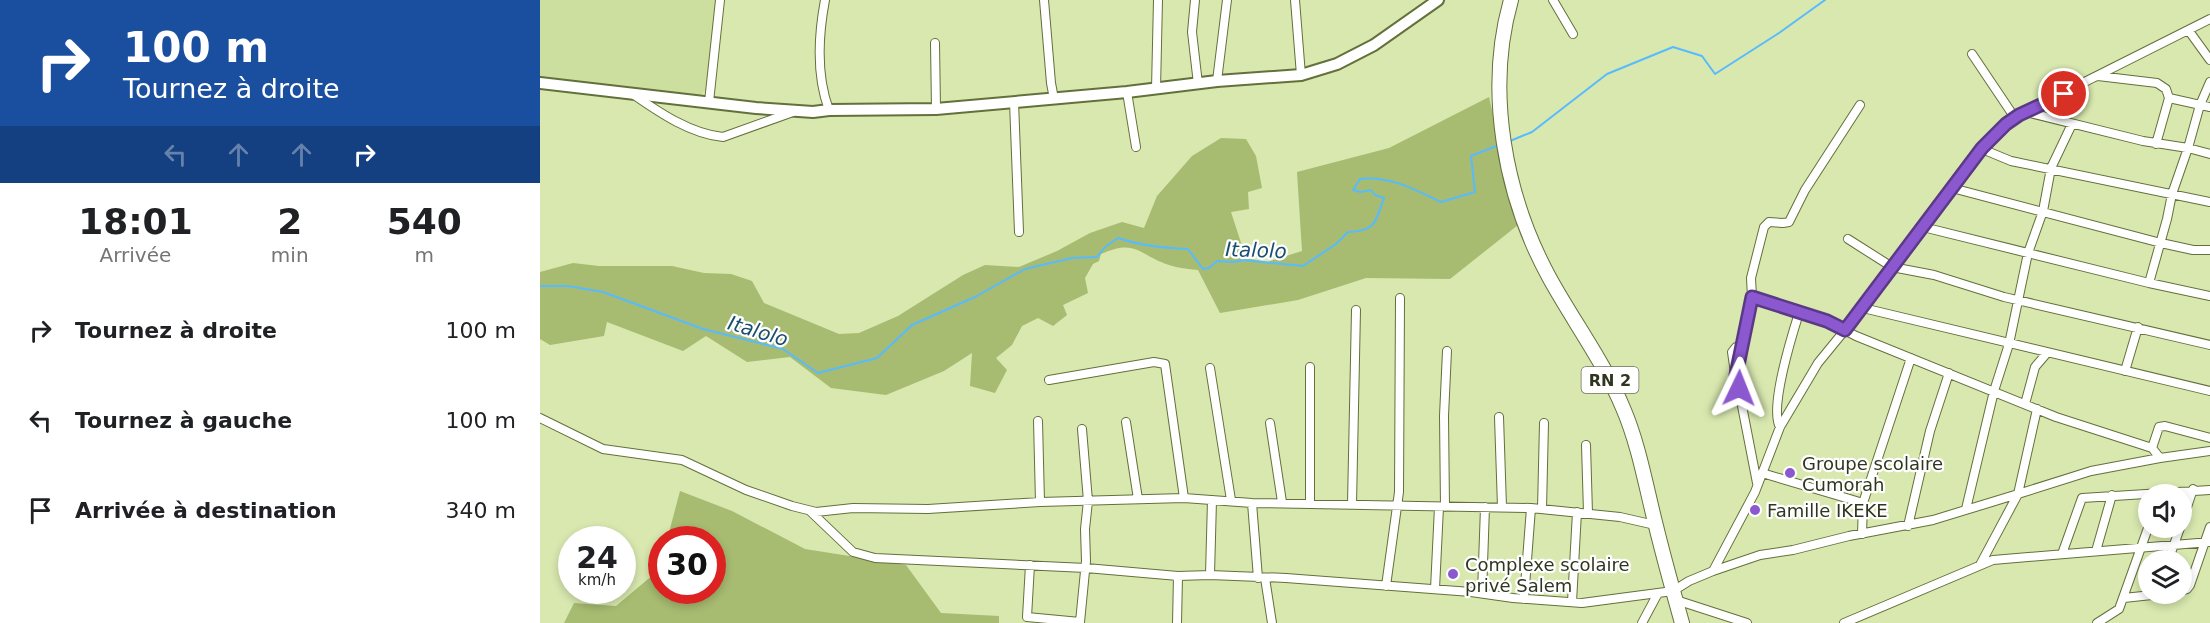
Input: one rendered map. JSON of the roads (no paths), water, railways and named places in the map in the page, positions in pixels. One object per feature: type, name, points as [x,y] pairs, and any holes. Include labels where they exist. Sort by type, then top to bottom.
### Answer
[{"type":"highway","name":"RN 2","points":[[1511,0],[1503,36],[1500,74],[1504,144],[1520,209],[1538,255],[1609,376],[1627,416],[1682,623]]},
{"type":"street","points":[[709,102],[720,0]]},
{"type":"street","points":[[825,0],[818,65],[829,110]]},
{"type":"street","points":[[1044,0],[1054,99]]},
{"type":"street","points":[[1156,89],[1158,0]]},
{"type":"street","points":[[1195,0],[1192,32],[1198,84]]},
{"type":"street","points":[[1217,81],[1227,0]]},
{"type":"street","points":[[1295,0],[1301,75]]},
{"type":"street","points":[[540,83],[813,112],[936,109],[1054,99],[1217,81],[1301,75],[1337,64],[1374,45],[1438,0]]},
{"type":"street","points":[[1553,0],[1573,34]]},
{"type":"street","points":[[1713,572],[1758,484],[1780,427],[1818,363],[1863,308],[1982,148],[2015,118],[2210,19]]},
{"type":"street","points":[[2188,31],[2210,60]]},
{"type":"street","points":[[934,43],[936,109]]},
{"type":"street","points":[[1972,54],[2015,118]]},
{"type":"street","points":[[2096,76],[2163,85],[2169,98],[2156,144]]},
{"type":"street","points":[[2149,283],[2172,195],[2200,105],[2210,82]]},
{"type":"street","points":[[630,92],[675,121],[715,136],[723,136],[796,111]]},
{"type":"street","points":[[1127,92],[1136,147]]},
{"type":"street","points":[[2169,98],[2210,107]]},
{"type":"street","points":[[1014,102],[1019,232]]},
{"type":"street","points":[[1758,484],[1736,375],[1752,297],[1751,278],[1766,223],[1789,222],[1806,190],[1860,105]]},
{"type":"street","points":[[2026,112],[2156,144],[2188,148],[2210,154]]},
{"type":"street","points":[[1965,509],[1994,391],[2009,344],[2028,253],[2043,211],[2051,168],[2072,124]]},
{"type":"street","points":[[1982,148],[2011,161],[2210,202]]},
{"type":"street","points":[[1952,188],[2161,243],[2193,250],[2210,250]]},
{"type":"street","points":[[1923,227],[2210,296]]},
{"type":"street","points":[[1848,239],[1892,267],[1934,275],[2018,299],[2210,345]]},
{"type":"street","points":[[1752,297],[1827,321],[2037,409],[2106,435],[2152,448],[2160,458]]},
{"type":"street","points":[[1386,586],[1398,506],[1400,298]]},
{"type":"street","points":[[1863,308],[2210,391]]},
{"type":"street","points":[[1352,504],[1356,310]]},
{"type":"street","points":[[1780,427],[1776,420],[1778,401],[1799,313]]},
{"type":"street","points":[[2125,371],[2138,327]]},
{"type":"street","points":[[1435,589],[1442,507],[1448,351]]},
{"type":"street","points":[[2025,404],[2035,367],[2047,353]]},
{"type":"street","points":[[1862,534],[1863,503],[1911,358]]},
{"type":"street","points":[[1049,381],[1154,362],[1165,364],[1184,498]]},
{"type":"street","points":[[1210,368],[1231,500]]},
{"type":"street","points":[[1310,368],[1310,502]]},
{"type":"street","points":[[1908,526],[1930,431],[1949,373]]},
{"type":"street","points":[[1980,565],[2018,494],[2037,409]]},
{"type":"street","points":[[1499,417],[1502,507]]},
{"type":"street","points":[[540,418],[603,449],[682,460],[746,490],[810,511],[820,512],[853,508],[928,509],[1040,501],[1184,498],[1252,503],[1310,502],[1532,508],[1620,517],[1655,525]]},
{"type":"street","points":[[1038,422],[1040,501]]},
{"type":"street","points":[[1126,422],[1138,499]]},
{"type":"street","points":[[1270,423],[1282,502]]},
{"type":"street","points":[[1542,509],[1544,423]]},
{"type":"street","points":[[2152,448],[2157,428],[2162,426],[2210,438]]},
{"type":"street","points":[[1030,565],[1027,617],[1080,622],[1086,568],[1085,529],[1088,501],[1082,429]]},
{"type":"street","points":[[1586,445],[1588,513]]},
{"type":"street","points":[[1674,596],[1689,581],[1760,555],[1908,526],[2091,471],[2210,451]]},
{"type":"street","points":[[1762,473],[1863,503]]},
{"type":"street","points":[[2192,492],[2193,489],[2210,490]]},
{"type":"street","points":[[2062,554],[2081,499],[2138,494]]},
{"type":"street","points":[[2096,551],[2112,495]]},
{"type":"street","points":[[1210,575],[1212,500]]},
{"type":"street","points":[[1252,503],[1261,578],[1272,623]]},
{"type":"street","points":[[1482,593],[1485,507]]},
{"type":"street","points":[[1524,599],[1532,508]]},
{"type":"street","points":[[810,511],[853,552],[875,558],[1086,568],[1178,576],[1261,578],[1435,589],[1572,602],[1657,595],[1674,596],[1747,623]]},
{"type":"street","points":[[1572,602],[1577,512]]},
{"type":"street","points":[[2192,580],[2208,542],[2210,527]]},
{"type":"street","points":[[2098,623],[2117,612],[2145,538]]},
{"type":"street","points":[[2172,550],[2176,538]]},
{"type":"street","points":[[1844,623],[1980,565],[2002,559],[2208,542]]},
{"type":"street","points":[[1177,623],[1178,576]]},
{"type":"street","points":[[1642,623],[1657,595]]},
{"type":"street","points":[[2124,598],[2138,596]]},
{"type":"waterway","name":"Italolo","points":[[1510,141],[1532,132],[1607,74],[1673,47],[1702,56],[1715,74],[1825,0]]},
{"type":"waterway","name":"Italolo","points":[[540,286],[568,286],[603,292],[703,329],[783,349],[818,373],[877,358],[912,325],[975,297],[1025,269],[1072,258],[1097,257],[1105,247],[1118,238],[1153,246],[1188,249],[1203,269],[1209,268],[1217,261],[1243,260],[1303,266],[1336,244],[1348,232],[1364,230],[1373,224],[1384,198],[1375,195],[1371,190],[1361,192],[1353,190],[1360,179],[1392,182],[1412,188],[1441,202],[1475,192],[1471,156],[1499,145]]},
{"type":"place","name":"Groupe scolaire Cumorah","points":[[1790,473]]},
{"type":"place","name":"Famille IKEKE","points":[[1755,510]]},
{"type":"place","name":"Complexe scolaire privé Salem","points":[[1453,574]]}]
